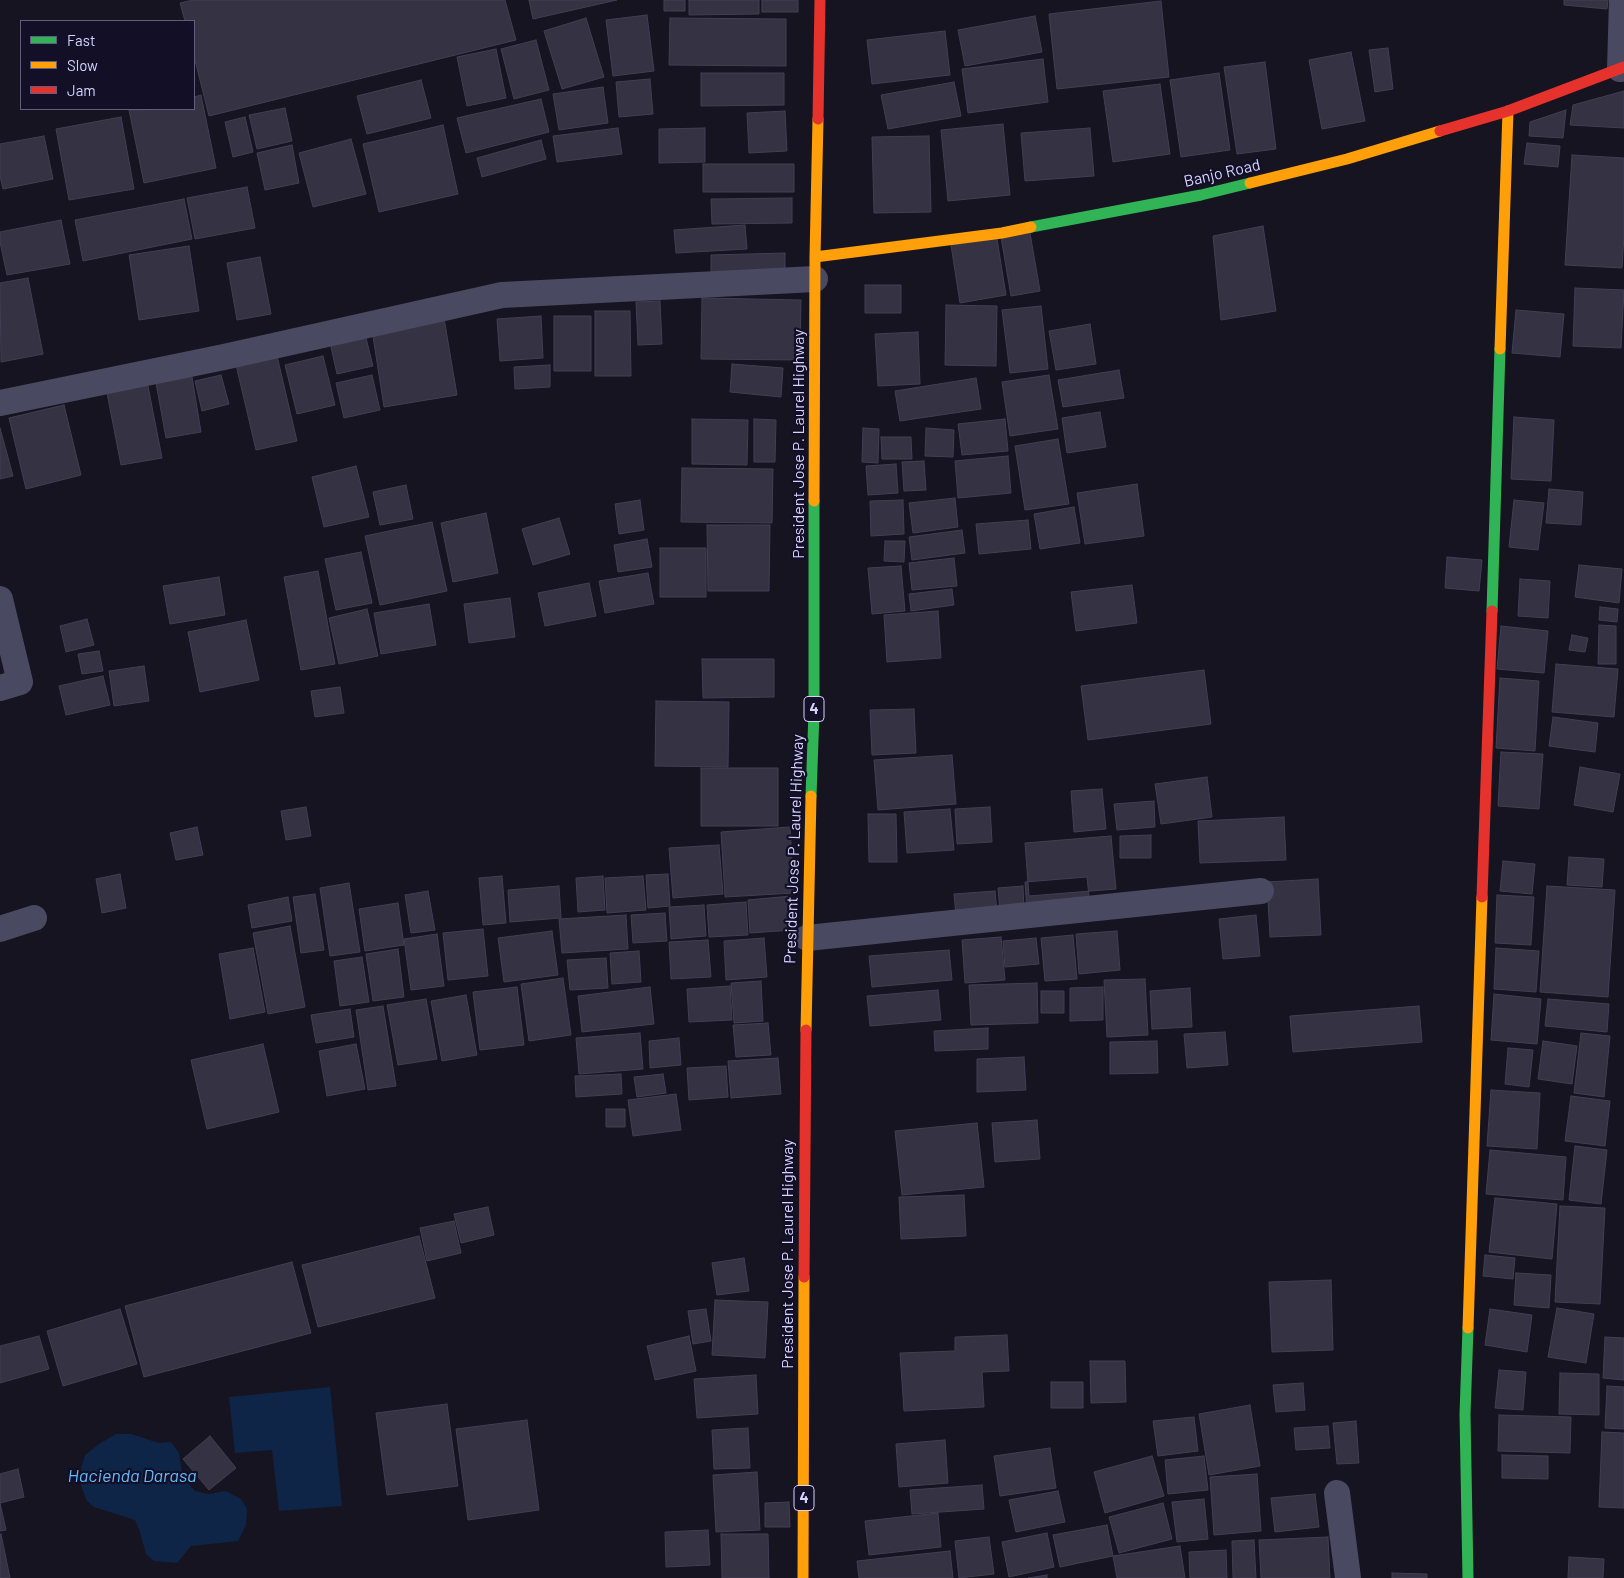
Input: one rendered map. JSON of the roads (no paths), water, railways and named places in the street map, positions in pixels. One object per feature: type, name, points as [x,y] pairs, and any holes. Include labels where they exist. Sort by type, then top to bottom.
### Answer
[{"type":"main road","name":"President Jose P. Laurel Highway","points":[[804,1578],[804,1224],[807,938],[814,712],[815,268],[820,0]]},
{"type":"main road","name":"Banjo Road","points":[[815,268],[1201,195],[1347,159],[1508,111],[1622,68]]},
{"type":"main road","points":[[1468,1578],[1465,1404],[1508,111]]},
{"type":"street","points":[[1622,0],[1622,68]]},
{"type":"street","points":[[0,402],[224,357],[502,295],[815,268]]},
{"type":"street","points":[[0,599],[20,682],[0,688]]},
{"type":"street","points":[[807,938],[1261,891]]},
{"type":"street","points":[[0,930],[34,918]]},
{"type":"street","points":[[1337,1493],[1348,1578]]},
{"type":"water","name":"Hacienda Darasa","points":[[330,1387],[342,1506],[279,1511],[272,1450],[235,1453],[229,1397]]},
{"type":"water","name":"Hacienda Darasa","points":[[116,1434],[131,1434],[159,1443],[171,1442],[179,1453],[183,1478],[195,1491],[208,1494],[226,1491],[241,1499],[247,1509],[246,1525],[238,1541],[191,1546],[177,1563],[154,1561],[146,1554],[135,1520],[94,1507],[87,1501],[81,1486],[81,1468],[85,1455]]}]
